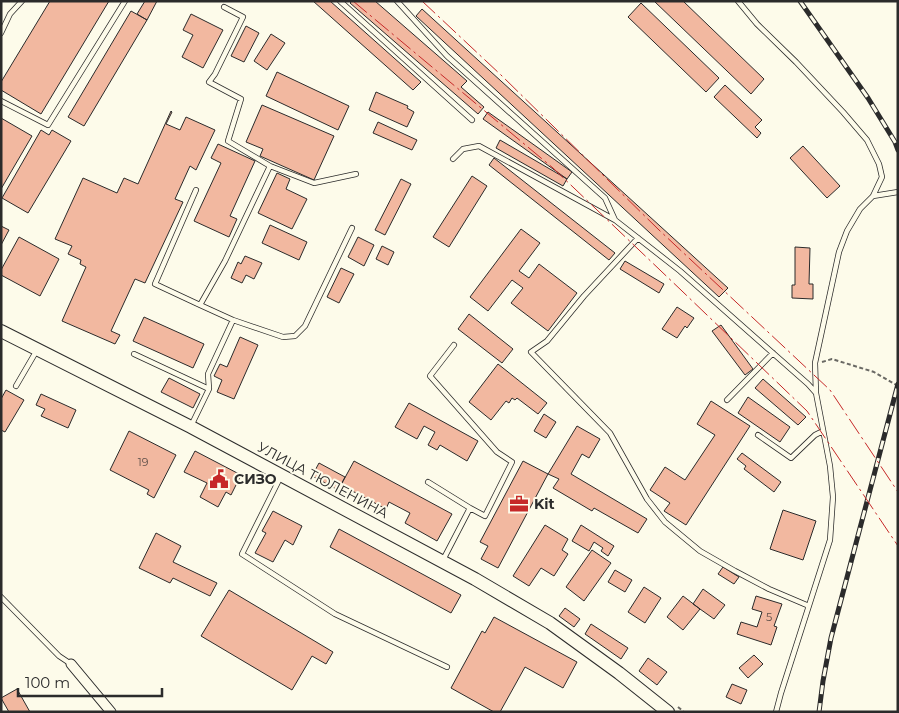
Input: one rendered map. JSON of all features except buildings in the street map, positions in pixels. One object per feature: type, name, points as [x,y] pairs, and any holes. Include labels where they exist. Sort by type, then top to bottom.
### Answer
[{"type":"main road","name":"УЛИЦА ТЮЛЕНИНА","points":[[1,331],[191,427],[475,579],[550,623],[619,673],[668,712]]},
{"type":"street","points":[[72,664],[111,712]]},
{"type":"lane","points":[[1,33],[10,14],[22,1]]},
{"type":"lane","points":[[1,101],[48,125],[124,1]]},
{"type":"lane","points":[[340,1],[472,120]]},
{"type":"lane","points":[[397,1],[447,56],[604,198],[615,220]]},
{"type":"lane","points":[[738,1],[757,24],[843,112],[867,140],[879,164],[882,177],[873,196],[860,209],[847,231],[842,245],[815,363],[816,393],[830,466],[833,497],[830,540],[776,712]]},
{"type":"lane","points":[[224,7],[243,17],[215,74],[209,82],[241,99],[228,141],[270,166],[314,184],[356,174]]},
{"type":"lane","points":[[453,159],[463,149],[479,146],[615,220],[680,271],[816,393]]},
{"type":"lane","points":[[200,305],[225,261],[270,166]]},
{"type":"lane","points":[[196,190],[155,284],[233,320],[283,337],[296,336],[305,326],[352,228]]},
{"type":"lane","points":[[873,196],[898,192]]},
{"type":"lane","points":[[638,238],[584,296],[547,341],[531,352],[610,433],[647,499],[665,522],[700,551],[769,589],[809,606]]},
{"type":"lane","points":[[191,427],[208,389],[208,374],[233,320]]},
{"type":"lane","points":[[428,482],[485,516],[512,462],[497,452],[430,376],[454,345]]},
{"type":"lane","points":[[16,386],[37,349]]},
{"type":"lane","points":[[727,400],[773,353]]},
{"type":"lane","points":[[134,354],[208,389]]},
{"type":"lane","points":[[758,435],[791,458],[815,435],[824,431]]},
{"type":"lane","points":[[282,475],[242,554],[335,614],[447,667]]},
{"type":"lane","points":[[443,562],[470,508]]},
{"type":"lane","points":[[1,597],[59,656],[72,664]]},
{"type":"path","points":[[815,363],[832,359],[874,372],[898,386]]},
{"type":"railway","points":[[800,1],[868,98],[898,150]]},
{"type":"railway","points":[[819,712],[831,638],[898,384]]},
{"type":"power","points":[[353,1],[553,168],[807,411],[898,546]]},
{"type":"power","points":[[422,1],[501,75],[659,230],[830,390],[898,492]]},
{"type":"place","name":"СИЗО","points":[[219,479]]},
{"type":"place","name":"Kit","points":[[519,504]]}]
